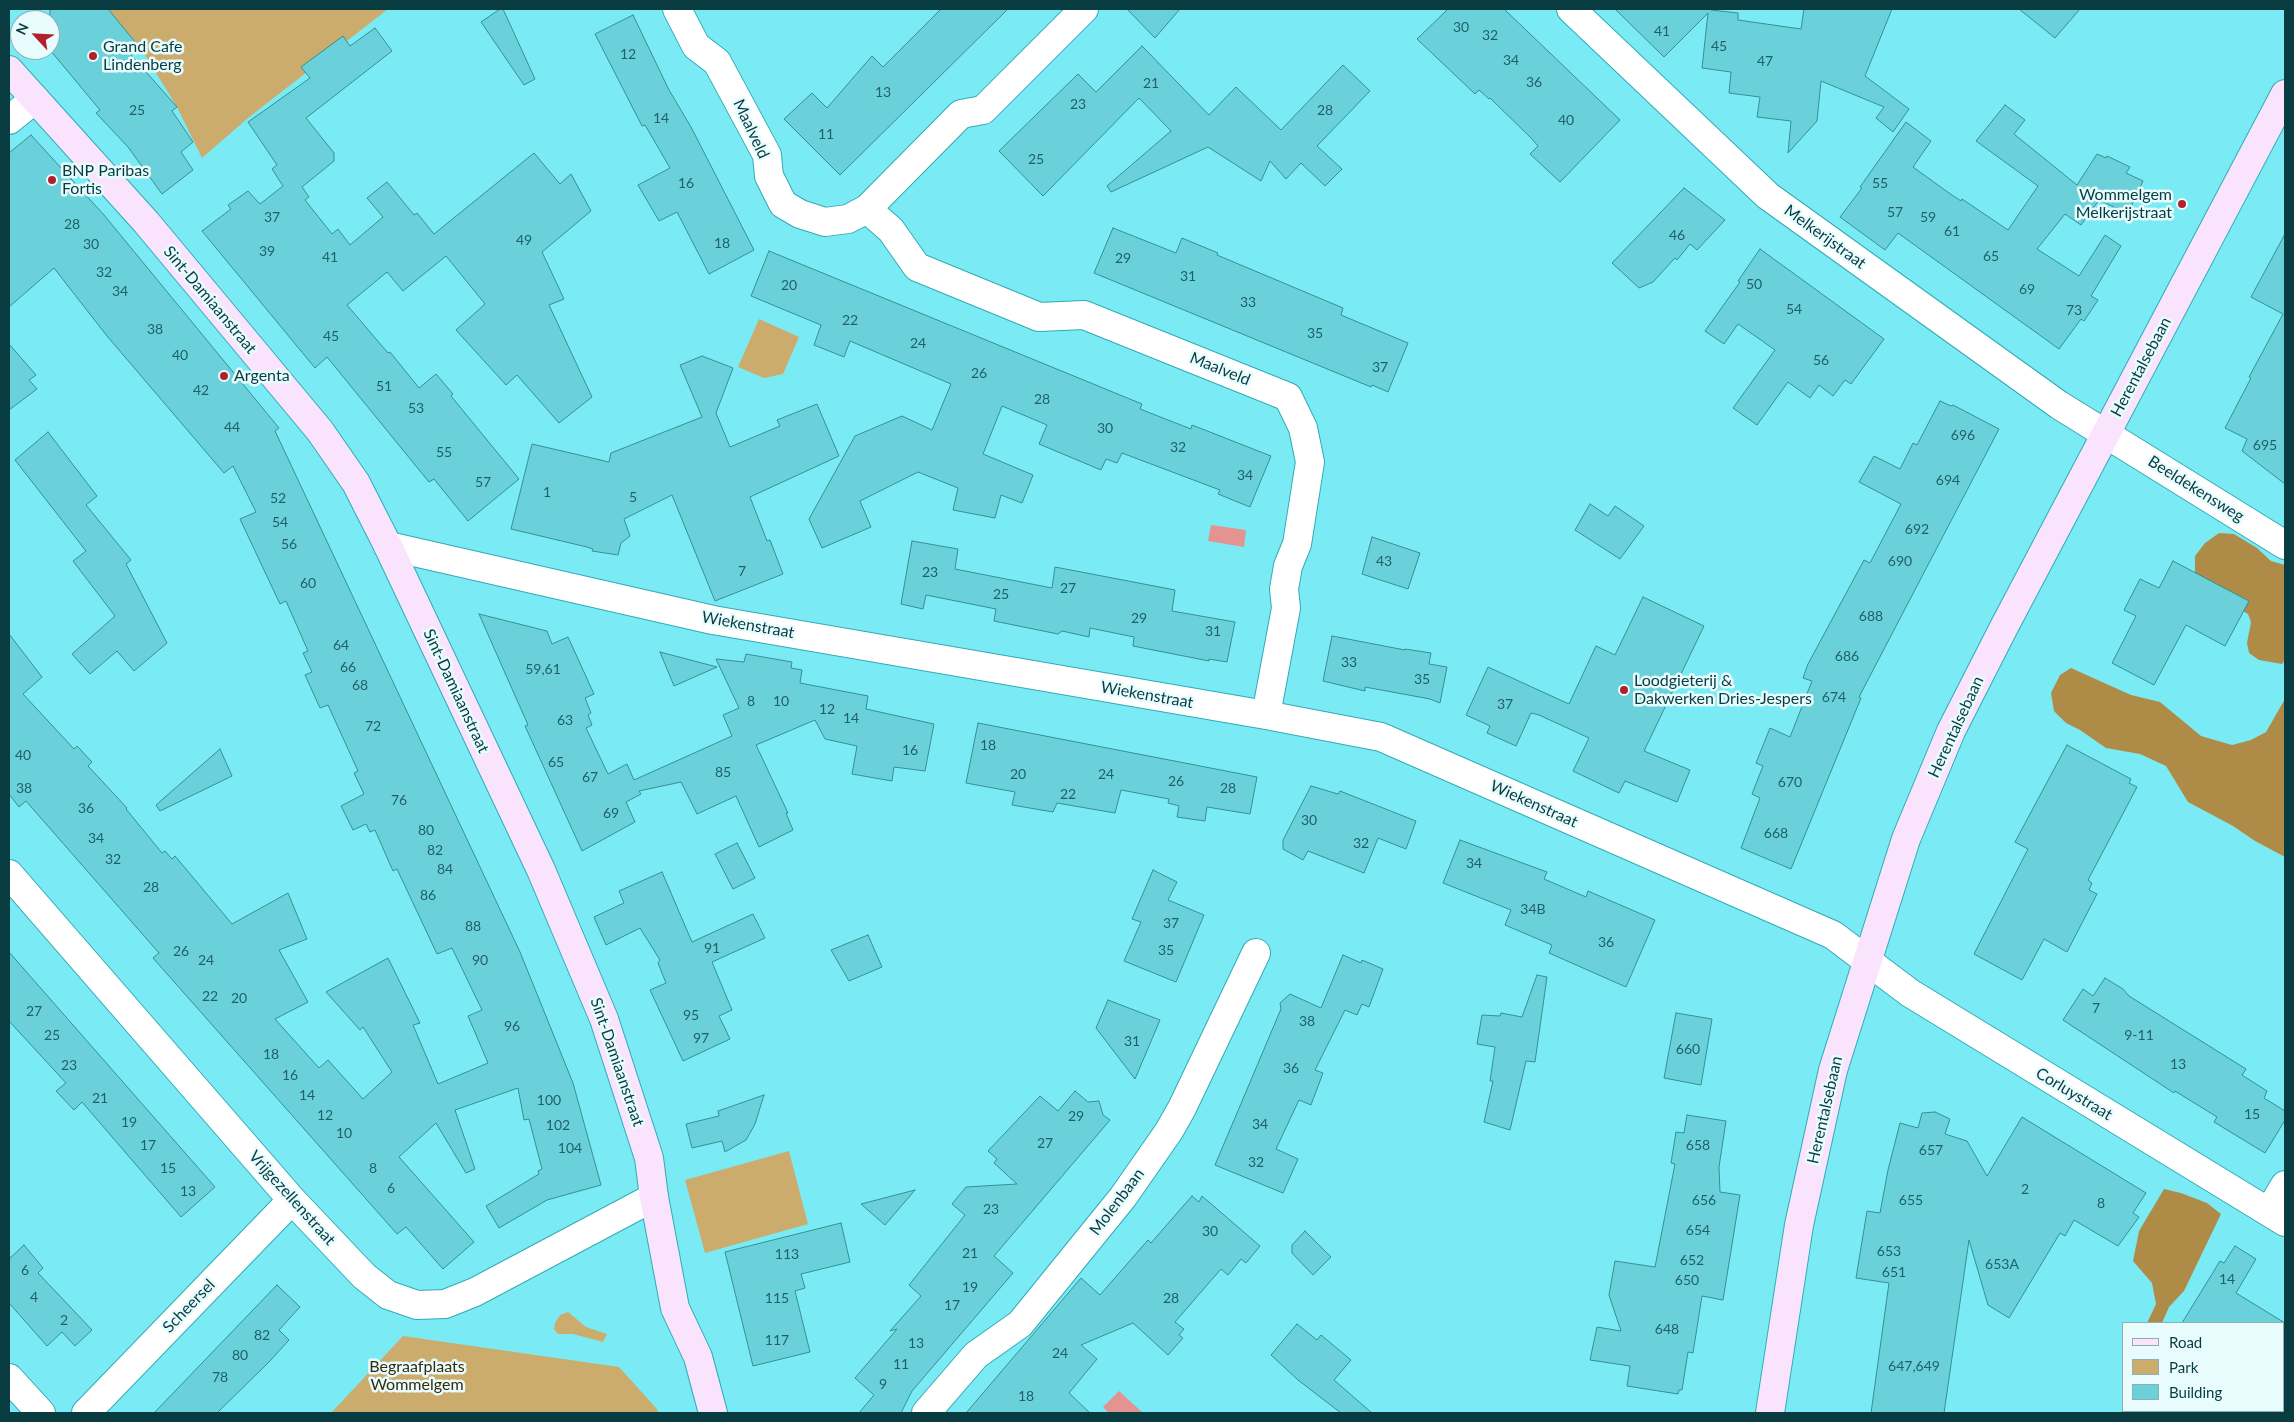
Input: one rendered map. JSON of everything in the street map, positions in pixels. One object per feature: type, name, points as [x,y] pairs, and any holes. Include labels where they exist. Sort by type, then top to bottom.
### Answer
[{"type":"street","name":"Maalveld","points":[[677,9],[696,46],[717,62],[722,70],[767,155],[769,176],[782,204],[800,214],[825,222],[848,220],[867,209],[961,114],[983,110],[1084,9]]},
{"type":"street","name":"Melkerijstraat","points":[[1571,9],[1768,196],[2059,405],[2106,433]]},
{"type":"street","name":"Sint-Damiaanstraat","points":[[9,70],[146,222],[320,432],[356,483],[388,546],[541,870],[604,1019],[648,1158],[675,1308],[698,1357],[713,1413]]},
{"type":"street","name":"Herentalsebaan","points":[[1770,1413],[1802,1216],[1833,1070],[1906,838],[1952,731],[2004,627],[2285,94]]},
{"type":"street","points":[[9,120],[35,99]]},
{"type":"street","name":"Maalveld","points":[[867,209],[891,230],[917,267],[1039,317],[1084,315],[1288,397],[1303,428],[1310,462],[1297,544],[1286,573],[1284,589],[1286,608],[1266,715]]},
{"type":"street","name":"Beeldekensweg","points":[[2106,433],[2285,545]]},
{"type":"street","name":"Wiekenstraat","points":[[388,546],[713,620],[1266,715],[1382,737],[1833,935],[1866,961]]},
{"type":"street","name":"Vrijgezellenstraat","points":[[9,874],[292,1200],[364,1276],[388,1295],[417,1305],[445,1304],[475,1292],[654,1198]]},
{"type":"street","name":"Molenbaan","points":[[926,1413],[976,1354],[1020,1324],[1123,1197],[1182,1108],[1256,953]]},
{"type":"street","name":"Corluystraat","points":[[1866,961],[1910,993],[2277,1217]]},
{"type":"street","points":[[2277,1217],[2285,1185]]},
{"type":"street","name":"Scheersel","points":[[86,1413],[292,1200]]},
{"type":"street","points":[[9,1378],[41,1413]]},
{"type":"green space","points":[[108,9],[388,9],[248,118],[202,158],[177,107],[142,50]]},
{"type":"green space","points":[[759,319],[799,337],[783,374],[764,378],[738,367]]},
{"type":"green space","points":[[789,1151],[808,1224],[705,1253],[685,1180]]},
{"type":"green space","points":[[568,1312],[586,1327],[607,1334],[603,1342],[573,1334],[558,1334],[554,1329],[555,1323],[560,1315]]},
{"type":"green space","name":"Begraafplaats Wommelgem","points":[[403,1336],[619,1367],[657,1409],[658,1413],[331,1413]]},
{"type":"shaded area","points":[[1211,525],[1246,530],[1244,547],[1208,541]]},
{"type":"shaded area","points":[[2219,533],[2234,534],[2257,548],[2271,561],[2285,565],[2285,660],[2282,664],[2259,660],[2249,653],[2247,643],[2251,622],[2248,614],[2214,595],[2195,577],[2195,556],[2205,543]]},
{"type":"shaded area","points":[[2071,668],[2131,695],[2160,702],[2201,736],[2232,745],[2251,740],[2266,732],[2285,699],[2285,857],[2188,802],[2166,766],[2140,754],[2106,748],[2066,723],[2054,711],[2051,693],[2060,675]]},
{"type":"shaded area","points":[[2164,1189],[2207,1203],[2221,1214],[2184,1291],[2169,1307],[2162,1322],[2147,1322],[2156,1304],[2152,1283],[2133,1261],[2139,1231]]},
{"type":"shaded area","points":[[1119,1391],[1143,1413],[1109,1413],[1103,1407]]},
{"type":"building","points":[[108,9],[140,48],[131,55],[177,107],[172,111],[193,142],[181,152],[193,170],[162,194],[128,147],[96,113],[100,110],[58,60],[60,60],[60,10],[50,10]]},
{"type":"building","points":[[500,9],[503,9],[535,79],[524,85],[481,22]]},
{"type":"building","points":[[941,9],[1008,9],[840,175],[784,119],[812,93],[827,108],[872,56],[883,67]]},
{"type":"building","points":[[1127,9],[1180,9],[1155,38]]},
{"type":"building","points":[[1448,9],[1504,9],[1620,120],[1560,182],[1530,154],[1538,146],[1531,138],[1490,98],[1479,90],[1475,94],[1417,39]]},
{"type":"building","points":[[1615,9],[1712,9],[1738,13],[1738,20],[1801,29],[1804,9],[1892,9],[1865,76],[1909,109],[1893,132],[1876,118],[1884,107],[1821,81],[1817,121],[1788,153],[1791,121],[1757,117],[1760,97],[1729,93],[1731,72],[1702,68],[1708,13],[1664,57]]},
{"type":"building","points":[[2019,9],[2080,9],[2055,38]]},
{"type":"building","points":[[633,15],[669,90],[691,127],[754,250],[709,274],[677,212],[659,221],[638,185],[670,168],[645,125],[642,126],[595,34]]},
{"type":"building","points":[[375,28],[392,51],[306,118],[334,153],[334,161],[302,187],[309,197],[305,200],[332,234],[338,229],[350,245],[383,217],[367,198],[387,182],[414,215],[417,213],[434,234],[534,153],[560,184],[571,174],[591,211],[542,252],[564,299],[549,305],[592,397],[559,423],[517,375],[506,385],[456,330],[485,304],[446,256],[403,291],[387,272],[347,305],[388,353],[390,352],[419,388],[436,374],[453,394],[451,396],[519,479],[468,521],[434,479],[429,482],[327,357],[315,368],[202,231],[231,209],[228,205],[248,191],[260,204],[283,186],[272,169],[277,165],[248,122],[310,78],[301,67],[343,36],[350,46]]},
{"type":"building","points":[[1142,46],[1209,115],[1236,87],[1281,130],[1343,65],[1370,91],[1317,146],[1342,169],[1325,186],[1301,163],[1286,179],[1270,161],[1261,181],[1208,147],[1111,192],[1107,186],[1171,131],[1139,98],[1043,196],[999,151],[1078,74],[1096,92]]},
{"type":"building","points":[[2005,105],[2025,120],[2014,134],[2077,185],[2097,154],[2106,158],[2107,156],[2130,167],[2126,173],[2143,181],[2128,214],[2099,200],[2081,225],[2065,214],[2037,249],[2079,276],[2105,235],[2121,246],[2091,296],[2098,300],[2084,321],[2081,319],[2059,349],[1898,233],[1885,250],[1840,217],[1862,188],[1860,187],[1906,122],[1931,141],[1913,167],[1961,201],[1962,199],[2008,230],[2038,186],[1976,141]]},
{"type":"building","points":[[31,135],[104,215],[279,428],[275,431],[520,952],[573,1083],[601,1185],[547,1200],[499,1228],[486,1206],[539,1174],[538,1171],[542,1169],[529,1119],[524,1120],[518,1088],[455,1110],[475,1169],[466,1173],[436,1123],[399,1157],[474,1242],[443,1269],[406,1227],[397,1234],[153,958],[159,953],[26,801],[19,807],[9,794],[9,634],[42,677],[23,694],[74,749],[77,746],[92,762],[88,766],[127,808],[162,853],[165,851],[172,859],[175,856],[232,924],[288,893],[307,939],[279,950],[308,1002],[275,1019],[319,1068],[328,1060],[363,1099],[392,1072],[363,1027],[360,1030],[326,992],[388,958],[420,1023],[413,1025],[438,1084],[488,1063],[468,1016],[482,1010],[452,948],[437,954],[397,869],[393,871],[375,830],[370,832],[366,824],[353,830],[341,806],[364,794],[354,773],[358,771],[328,705],[320,708],[305,675],[312,672],[303,653],[308,651],[286,601],[280,604],[240,519],[256,512],[233,466],[224,473],[107,336],[54,268],[9,307],[9,153]]},
{"type":"building","points":[[1684,188],[1725,220],[1697,250],[1690,244],[1677,260],[1675,258],[1653,282],[1639,288],[1612,263]]},
{"type":"building","points":[[1113,228],[1176,253],[1182,238],[1218,253],[1217,255],[1343,308],[1341,315],[1408,343],[1388,392],[1372,385],[1371,387],[1094,273]]},
{"type":"building","points":[[2285,234],[2285,484],[2242,451],[2247,439],[2225,428],[2251,378],[2249,377],[2283,314],[2251,297]]},
{"type":"building","points":[[1760,249],[1884,339],[1851,384],[1845,380],[1833,396],[1819,385],[1810,398],[1788,382],[1757,425],[1733,408],[1775,350],[1738,324],[1724,344],[1705,331],[1740,282],[1738,281]]},
{"type":"building","points":[[769,251],[1142,404],[1140,409],[1191,429],[1192,425],[1271,456],[1250,507],[1218,494],[1220,490],[1122,453],[1117,463],[1106,459],[1101,470],[1039,444],[1047,425],[1002,406],[983,454],[1033,475],[1022,503],[1001,495],[995,518],[953,510],[958,488],[918,472],[860,501],[871,527],[822,548],[809,519],[855,436],[902,416],[932,430],[951,384],[850,341],[844,357],[814,345],[821,325],[751,296]]},
{"type":"building","points":[[9,344],[36,375],[29,380],[37,389],[9,410]]},
{"type":"building","points":[[702,356],[733,368],[716,413],[730,447],[780,426],[777,420],[817,404],[839,456],[750,497],[767,541],[770,540],[783,574],[715,601],[672,495],[624,519],[630,536],[621,543],[618,555],[592,551],[593,549],[587,547],[511,529],[532,444],[609,462],[611,453],[702,417],[680,365]]},
{"type":"building","points":[[1940,401],[1951,406],[1953,405],[1999,429],[1859,697],[1861,698],[1791,869],[1741,848],[1760,798],[1752,794],[1763,766],[1756,763],[1770,728],[1790,737],[1812,681],[1803,678],[1808,664],[1864,560],[1870,563],[1901,504],[1859,482],[1874,456],[1900,469],[1913,443],[1917,445]]},
{"type":"building","points":[[48,432],[97,496],[86,505],[131,560],[126,564],[167,643],[134,671],[117,651],[90,674],[72,654],[115,616],[73,561],[86,551],[15,460]]},
{"type":"building","points":[[1590,504],[1608,516],[1615,506],[1644,526],[1620,559],[1575,530]]},
{"type":"building","points":[[1372,537],[1420,553],[1408,589],[1362,574]]},
{"type":"building","points":[[912,541],[958,549],[955,569],[1052,588],[1055,567],[1175,590],[1172,611],[1235,622],[1227,662],[1209,659],[1209,661],[1133,646],[1134,637],[1090,628],[1089,637],[1062,631],[1058,634],[994,621],[996,609],[926,595],[923,609],[901,604]]},
{"type":"building","points":[[2173,561],[2249,601],[2225,646],[2186,625],[2154,685],[2112,663],[2136,616],[2124,610],[2140,579],[2159,588]]},
{"type":"building","name":"Loodgieterij & Dakwerken Dries-Jespers","points":[[1643,597],[1704,626],[1644,751],[1690,770],[1677,802],[1625,781],[1619,793],[1573,771],[1589,738],[1539,715],[1531,713],[1516,746],[1487,733],[1490,726],[1466,715],[1488,667],[1569,704],[1596,646],[1615,655]]},
{"type":"building","points":[[479,614],[547,631],[552,644],[568,637],[594,694],[585,698],[591,713],[588,715],[592,725],[586,728],[608,774],[627,764],[634,780],[732,736],[723,715],[739,708],[716,659],[744,662],[746,654],[792,662],[791,668],[802,670],[800,683],[868,696],[866,709],[934,724],[925,771],[894,767],[892,781],[852,774],[857,746],[825,739],[815,720],[756,745],[788,813],[786,813],[793,830],[759,847],[736,796],[697,814],[681,782],[639,791],[641,794],[626,802],[635,822],[582,851],[525,726],[528,725]]},
{"type":"building","points":[[1332,636],[1431,653],[1429,664],[1447,667],[1440,703],[1430,699],[1365,687],[1365,691],[1323,681]]},
{"type":"building","points":[[660,652],[717,667],[674,686]]},
{"type":"building","points":[[978,723],[1257,777],[1250,814],[1207,807],[1205,821],[1177,817],[1179,806],[1168,803],[1169,799],[1121,790],[1115,813],[1057,803],[1053,812],[1012,805],[1015,792],[966,783]]},
{"type":"building","points":[[2067,745],[2131,779],[2129,783],[2137,787],[2088,880],[2092,883],[2089,890],[2097,894],[2067,952],[2044,939],[2022,980],[1974,954],[2028,849],[2015,842]]},
{"type":"building","points":[[220,749],[232,776],[160,811],[156,805]]},
{"type":"building","points":[[1311,786],[1338,794],[1340,791],[1416,821],[1406,849],[1378,838],[1364,873],[1308,851],[1303,860],[1283,849],[1283,840]]},
{"type":"building","points":[[1460,840],[1547,872],[1544,879],[1586,897],[1588,891],[1655,920],[1626,987],[1549,953],[1552,945],[1505,925],[1511,910],[1443,883]]},
{"type":"building","points":[[737,843],[755,878],[733,889],[715,854]]},
{"type":"building","points":[[1153,870],[1177,882],[1168,900],[1204,915],[1176,982],[1124,961],[1141,922],[1132,919]]},
{"type":"building","points":[[662,872],[692,942],[753,914],[765,938],[712,962],[732,1010],[719,1016],[730,1039],[683,1061],[650,990],[666,983],[658,963],[660,960],[640,928],[606,945],[594,917],[624,903],[619,891]]},
{"type":"building","points":[[868,935],[882,967],[849,981],[831,950]]},
{"type":"building","points":[[9,952],[215,1187],[181,1217],[82,1102],[74,1110],[56,1091],[66,1083],[9,1021]]},
{"type":"building","points":[[1343,955],[1361,963],[1362,960],[1383,969],[1369,1007],[1362,1004],[1357,1015],[1345,1010],[1315,1070],[1323,1073],[1311,1105],[1299,1100],[1276,1149],[1298,1159],[1283,1193],[1215,1165],[1281,1009],[1280,1003],[1290,994],[1321,1008]]},
{"type":"building","points":[[1537,975],[1547,977],[1535,1062],[1526,1061],[1510,1130],[1484,1122],[1493,1081],[1490,1081],[1495,1047],[1477,1044],[1482,1015],[1500,1016],[1501,1013],[1522,1017]]},
{"type":"building","points":[[2105,978],[2123,989],[2129,996],[2246,1069],[2242,1075],[2267,1091],[2264,1098],[2285,1111],[2285,1120],[2265,1153],[2214,1122],[2217,1117],[2175,1091],[2174,1093],[2063,1020],[2083,989],[2093,996]]},
{"type":"building","points":[[1108,1000],[1160,1020],[1135,1079],[1096,1028]]},
{"type":"building","points":[[1676,1013],[1712,1019],[1701,1085],[1664,1078]]},
{"type":"building","points":[[1075,1091],[1088,1102],[1099,1101],[1103,1115],[1110,1120],[994,1256],[1013,1273],[912,1391],[901,1413],[859,1413],[874,1395],[855,1378],[897,1329],[890,1331],[921,1296],[909,1285],[965,1215],[952,1204],[966,1187],[1017,1184],[994,1163],[997,1159],[988,1151],[1040,1096],[1058,1111]]},
{"type":"building","points":[[764,1095],[755,1124],[746,1140],[725,1152],[722,1141],[692,1148],[686,1124],[719,1116],[718,1111]]},
{"type":"building","points":[[1935,1112],[1950,1119],[1945,1134],[1967,1141],[1987,1176],[2022,1117],[2146,1193],[2133,1213],[2139,1217],[2118,1246],[2074,1220],[2065,1236],[2060,1233],[2009,1318],[1988,1305],[1969,1240],[1944,1413],[1871,1413],[1889,1283],[1856,1278],[1867,1211],[1880,1213],[1888,1170],[1900,1123],[1918,1128],[1922,1113]]},
{"type":"building","points":[[1687,1115],[1726,1121],[1719,1167],[1720,1192],[1740,1195],[1723,1300],[1702,1296],[1693,1353],[1688,1352],[1682,1390],[1679,1390],[1678,1394],[1627,1386],[1630,1366],[1590,1360],[1597,1327],[1621,1331],[1609,1295],[1615,1261],[1655,1267],[1675,1164],[1671,1163],[1676,1132],[1684,1133]]},
{"type":"building","points":[[915,1190],[885,1225],[861,1204]]},
{"type":"building","points":[[1192,1196],[1199,1202],[1202,1196],[1260,1246],[1246,1263],[1241,1259],[1228,1275],[1221,1269],[1175,1322],[1184,1329],[1179,1335],[1183,1338],[1168,1355],[1133,1323],[1081,1345],[1097,1359],[1069,1393],[1090,1413],[966,1413],[1081,1278],[1100,1295],[1148,1240],[1151,1243]]},
{"type":"building","points":[[841,1223],[850,1262],[801,1274],[805,1288],[795,1291],[810,1352],[753,1366],[725,1252]]},
{"type":"building","points":[[1305,1231],[1331,1257],[1313,1275],[1292,1253],[1292,1245]]},
{"type":"building","points":[[24,1245],[43,1268],[38,1273],[92,1330],[75,1346],[62,1332],[47,1346],[9,1303],[9,1259]]},
{"type":"building","points":[[2235,1246],[2256,1259],[2236,1293],[2283,1322],[2183,1322],[2220,1261],[2224,1263]]},
{"type":"building","points":[[277,1285],[300,1307],[279,1330],[289,1340],[269,1362],[217,1413],[154,1413]]},
{"type":"building","points":[[1297,1324],[1317,1340],[1321,1335],[1351,1360],[1334,1380],[1372,1413],[1341,1413],[1298,1380],[1271,1355]]},
{"type":"place","name":"Grand Cafe Lindenberg","points":[[93,56]]},
{"type":"place","name":"BNP Paribas Fortis","points":[[52,180]]},
{"type":"place","name":"Wommelgem Melkerijstraat","points":[[2182,204]]},
{"type":"place","name":"Argenta","points":[[224,376]]},
{"type":"place","name":"Loodgieterij & Dakwerken Dries-Jespers","points":[[1624,690]]}]
